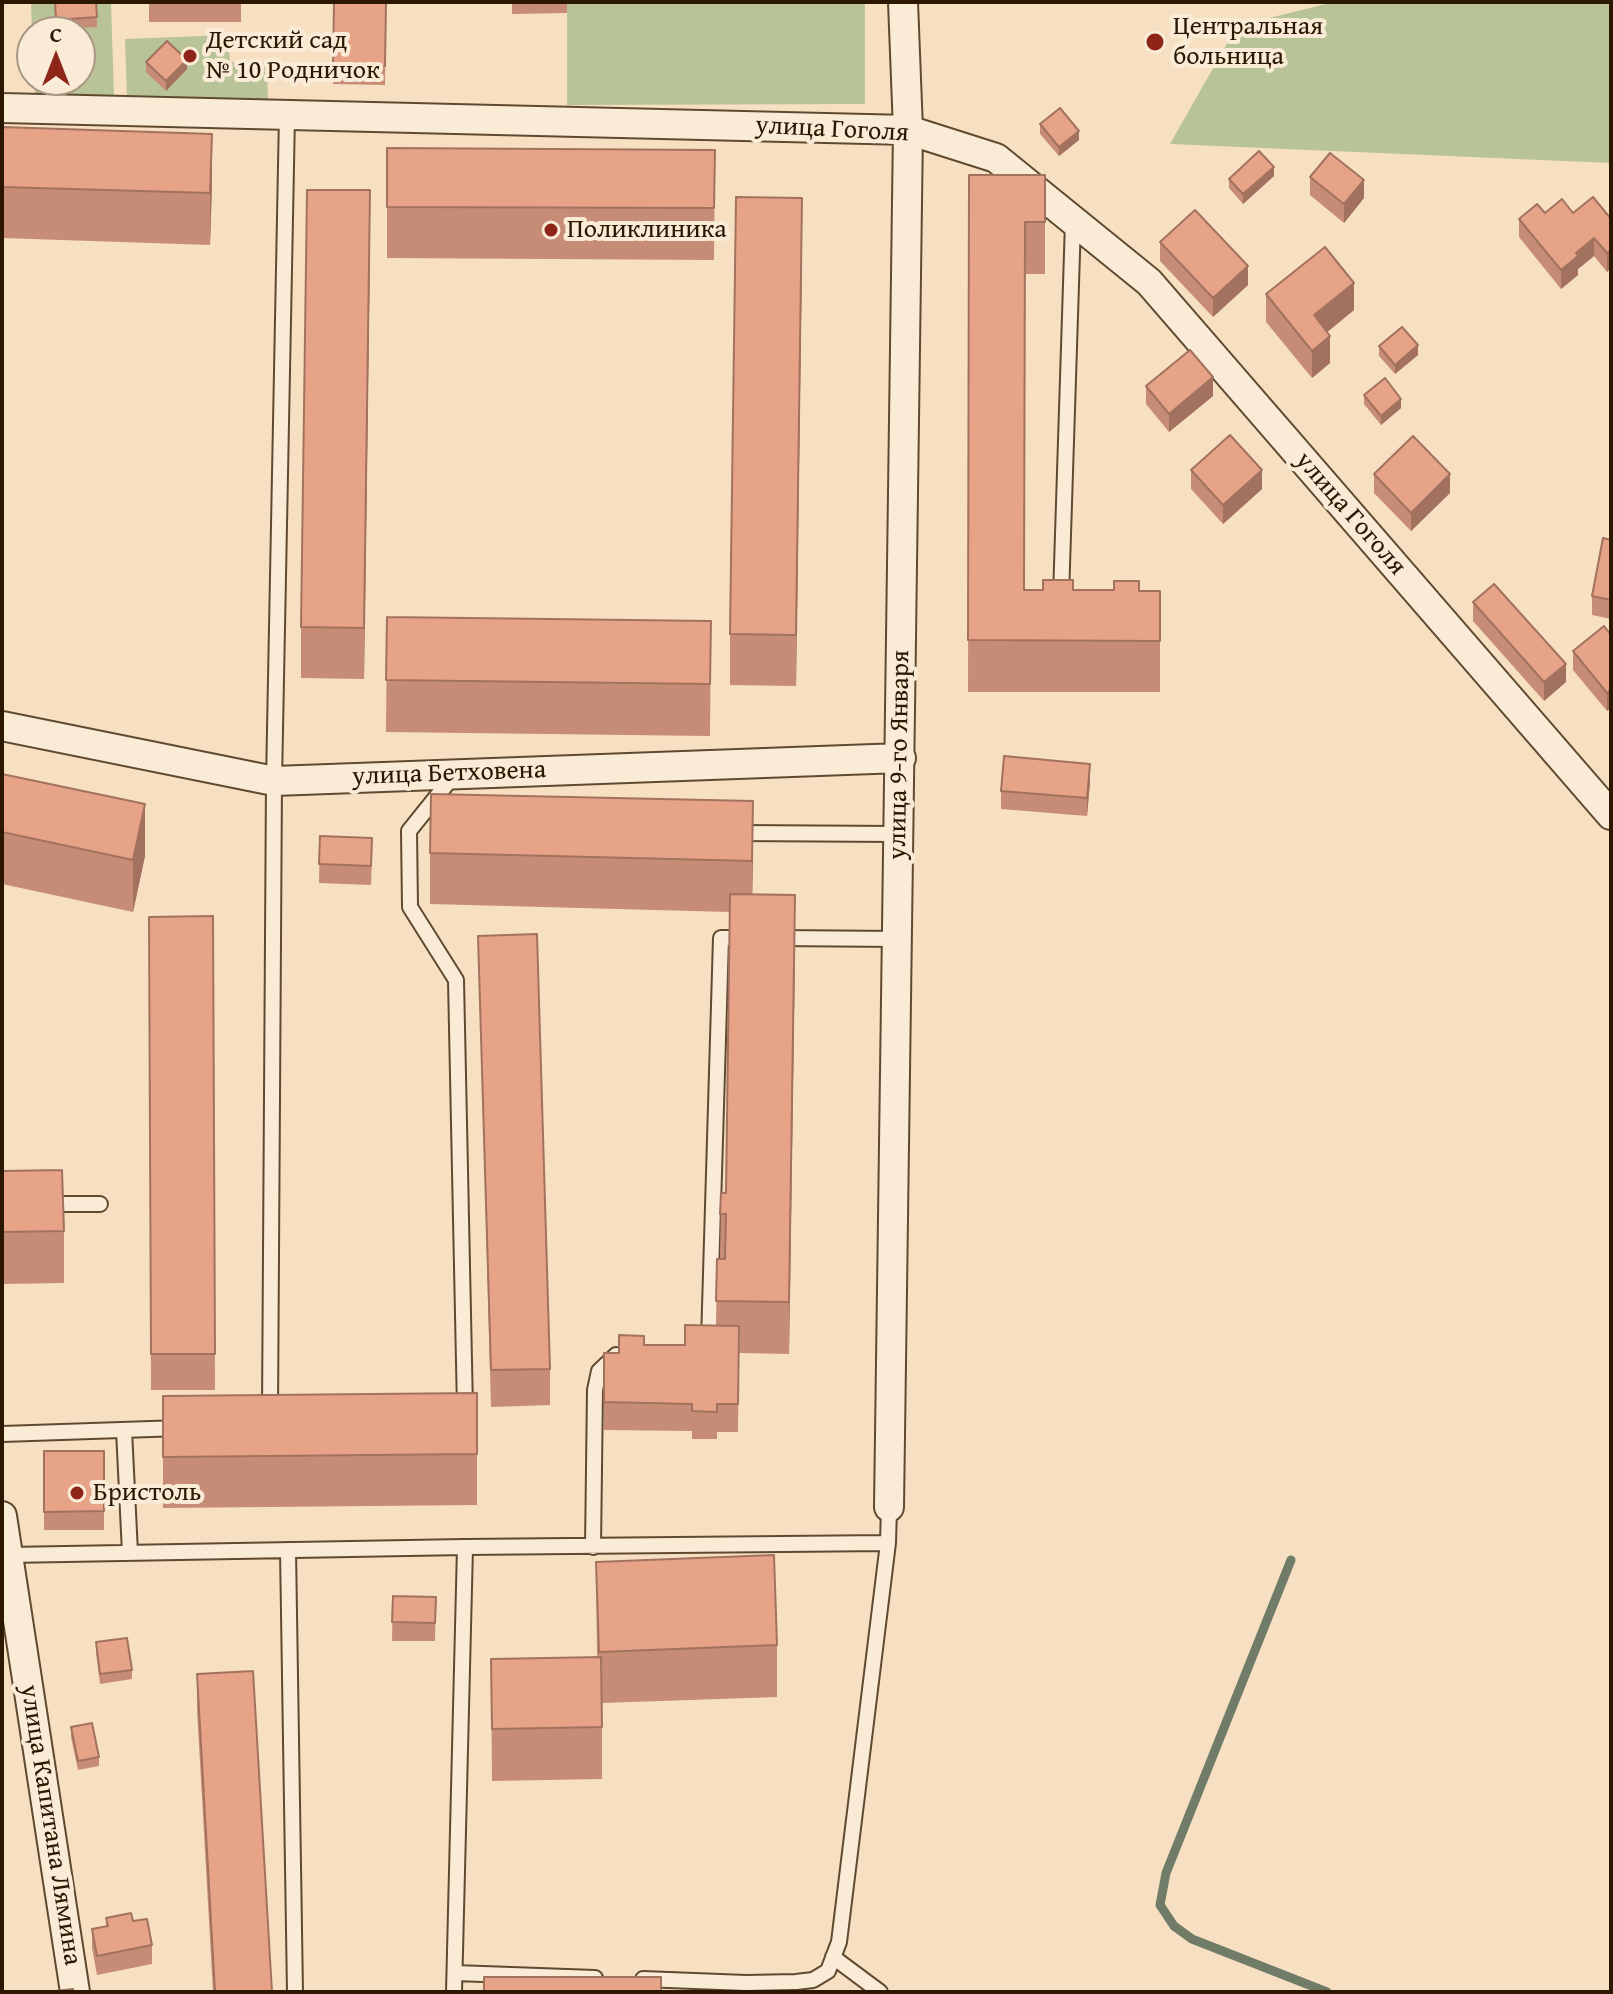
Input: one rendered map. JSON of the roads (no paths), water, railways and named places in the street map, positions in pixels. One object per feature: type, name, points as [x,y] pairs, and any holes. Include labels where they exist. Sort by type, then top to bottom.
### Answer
[{"type":"street","name":"улица 9-го Января","points":[[889,1507],[908,130],[903,2]]},
{"type":"street","name":"улица Гоголя","points":[[2,108],[908,130],[996,158],[1149,282],[1610,813]]},
{"type":"street","name":"улица Бетховена","points":[[2,726],[274,781],[901,758]]},
{"type":"street","name":"улица Капитана Лямина","points":[[2,1516],[75,1992]]},
{"type":"lane","points":[[270,1425],[274,781],[287,115]]},
{"type":"lane","points":[[1073,220],[1060,606],[1075,606]]},
{"type":"lane","points":[[454,774],[409,831],[410,907],[456,980],[466,1426]]},
{"type":"lane","points":[[409,831],[425,832]]},
{"type":"lane","points":[[725,833],[899,834]]},
{"type":"lane","points":[[693,1347],[709,1348],[721,938],[898,939]]},
{"type":"lane","points":[[30,1204],[100,1204]]},
{"type":"lane","points":[[593,1547],[595,1390],[599,1371],[617,1354],[632,1346]]},
{"type":"lane","points":[[2,1434],[195,1427]]},
{"type":"lane","points":[[124,1430],[130,1553]]},
{"type":"lane","points":[[455,1973],[746,1983],[813,1980],[828,1971],[839,1942],[888,1543],[889,1507]]},
{"type":"lane","points":[[8,1555],[888,1543]]},
{"type":"lane","points":[[454,1992],[465,1547]]},
{"type":"lane","points":[[288,1550],[295,1992]]},
{"type":"lane","points":[[833,1957],[880,1992]]},
{"type":"waterway","points":[[1291,1560],[1166,1873],[1160,1905],[1174,1926],[1192,1939],[1327,1992]]},
{"type":"place","name":"Центральная больница","points":[[1155,42]]},
{"type":"place","name":"Детский сад № 10 Родничок","points":[[190,56]]},
{"type":"place","name":"Поликлиника","points":[[551,230]]},
{"type":"place","name":"Бристоль","points":[[77,1493]]}]
